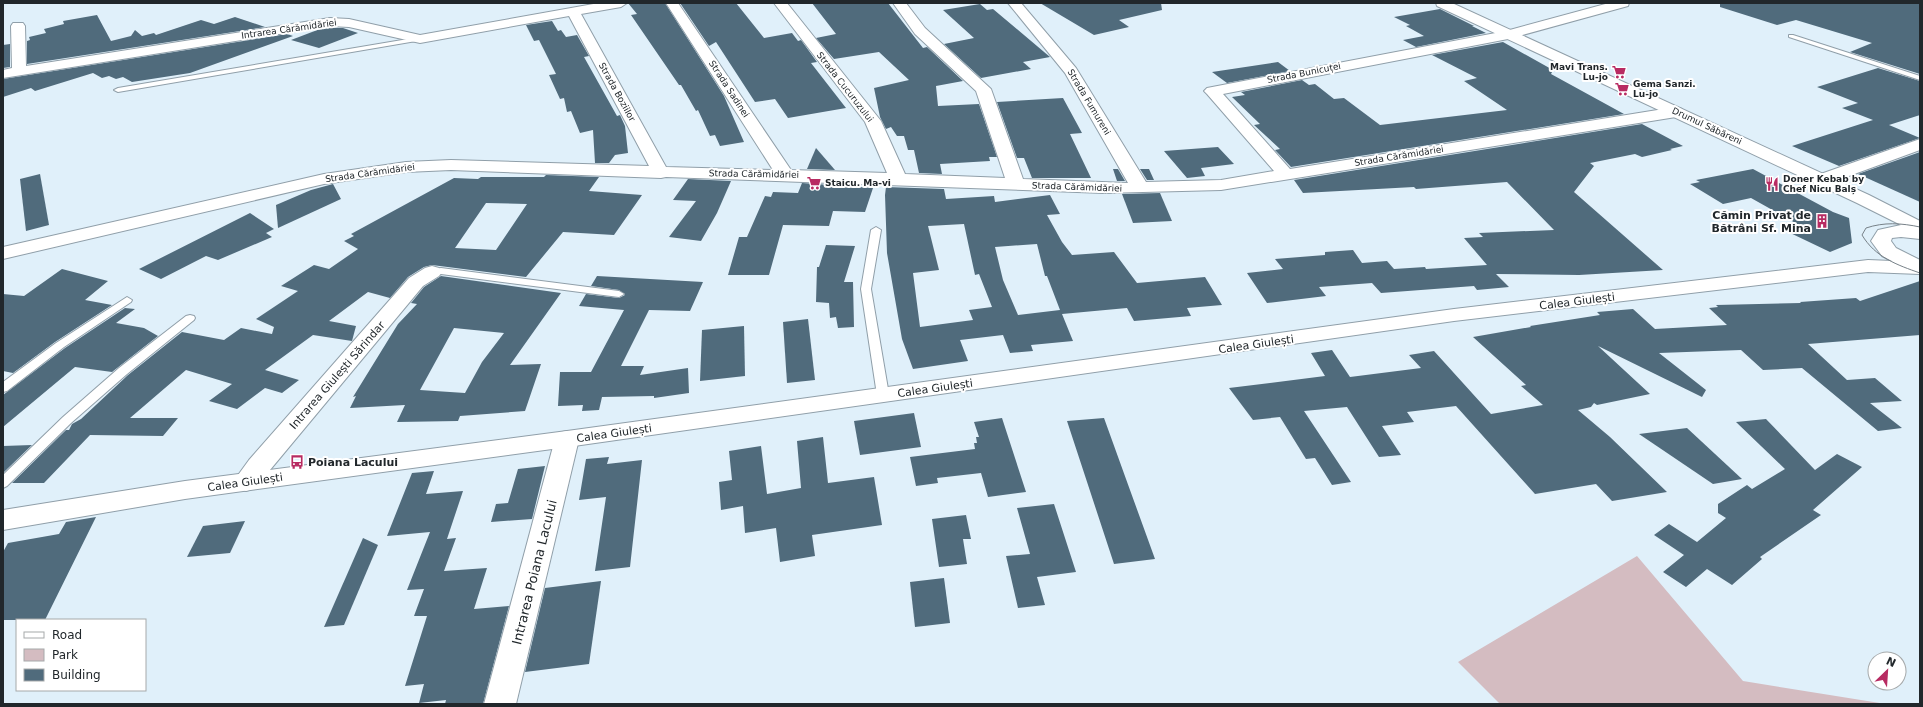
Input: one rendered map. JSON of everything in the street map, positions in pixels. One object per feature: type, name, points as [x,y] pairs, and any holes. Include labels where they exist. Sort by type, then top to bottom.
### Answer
[{"type":"street","name":"Intrarea Cărămidăriei","points":[[3,74],[330,22],[349,23],[420,39],[621,3]]},
{"type":"street","name":"Strada Sadinei","points":[[672,3],[785,175]]},
{"type":"street","name":"Strada Cucuruzului","points":[[780,3],[873,121],[898,178]]},
{"type":"street","points":[[899,3],[920,31],[983,89],[1016,185]]},
{"type":"street","name":"Strada Fumureni","points":[[1014,3],[1071,71],[1140,188]]},
{"type":"street","name":"Drumul Săbăreni","points":[[1442,3],[1863,199],[1920,228]]},
{"type":"street","points":[[1508,34],[1623,3]]},
{"type":"street","name":"Strada Boziilor","points":[[573,12],[661,173]]},
{"type":"street","points":[[18,26],[20,72]]},
{"type":"street","name":"Strada Bunicuței","points":[[1286,174],[1212,91],[1508,34]]},
{"type":"street","name":"Strada Cărămidăriei","points":[[3,253],[324,179],[406,167],[451,166],[661,173],[898,178],[1016,185],[1140,188],[1221,185],[1676,112]]},
{"type":"street","points":[[1821,180],[1920,144]]},
{"type":"street","points":[[1863,199],[1884,240],[1898,258],[1920,268]]},
{"type":"street","points":[[1868,266],[1884,240],[1901,231],[1920,233]]},
{"type":"street","name":"Calea Giulești","points":[[3,520],[177,491],[567,439],[1454,315],[1868,266],[1920,268]]},
{"type":"street","name":"Intrarea Giulești Sărindar","points":[[246,482],[258,466],[416,282],[432,272]]},
{"type":"street","name":"Intrarea Poiana Lacului","points":[[500,704],[567,439]]},
{"type":"lane","points":[[1792,36],[1920,78]]},
{"type":"lane","points":[[118,90],[420,39]]},
{"type":"lane","points":[[876,230],[866,289],[883,395]]},
{"type":"lane","points":[[432,272],[442,271],[619,294]]},
{"type":"lane","points":[[3,388],[60,345],[127,300]]},
{"type":"lane","points":[[3,483],[67,420],[123,371],[190,318]]},
{"type":"green space","points":[[1637,556],[1743,681],[1886,704],[1500,704],[1458,662]]},
{"type":"building","points":[[628,3],[665,3],[724,96],[744,142],[720,146],[715,135],[710,136],[698,110],[696,111],[681,85],[679,85],[631,15],[637,14]]},
{"type":"building","points":[[680,3],[736,3],[764,38],[792,33],[798,41],[801,40],[817,62],[811,63],[846,108],[788,118],[775,99],[755,102],[716,42],[709,46]]},
{"type":"building","points":[[812,3],[888,3],[923,48],[927,47],[963,81],[936,86],[938,106],[979,104],[997,157],[989,157],[990,161],[940,164],[942,174],[919,173],[914,150],[908,150],[904,136],[897,136],[891,127],[886,129],[880,117],[874,88],[909,80],[879,52],[834,59],[816,38],[836,34]]},
{"type":"building","points":[[1040,3],[1161,3],[1162,10],[1119,20],[1129,27],[1094,35]]},
{"type":"building","points":[[1720,3],[1920,3],[1920,74],[1850,52],[1872,43],[1796,20],[1777,25],[1720,7]]},
{"type":"building","points":[[980,4],[987,10],[993,9],[1050,57],[1023,62],[1031,69],[981,78],[944,44],[974,38],[943,10]]},
{"type":"building","points":[[1440,9],[1486,33],[1416,47],[1403,40],[1424,36],[1406,26],[1410,25],[1394,17]]},
{"type":"building","points":[[97,15],[111,41],[131,36],[135,30],[142,36],[154,33],[156,35],[201,20],[214,24],[235,17],[265,27],[27,64],[27,41],[30,40],[29,37],[46,33],[44,29],[64,24],[63,21]]},
{"type":"building","points":[[552,21],[558,31],[561,30],[566,37],[577,35],[589,56],[584,57],[617,116],[620,115],[625,126],[628,153],[615,155],[609,163],[595,163],[593,130],[580,133],[571,111],[567,112],[564,98],[560,99],[549,75],[556,74],[539,40],[534,41],[526,25]]},
{"type":"building","points":[[343,28],[358,33],[319,48],[291,40],[320,29]]},
{"type":"building","points":[[287,34],[293,36],[190,73],[132,82],[123,77],[116,79],[109,76],[102,78],[93,73],[35,91],[31,88],[3,97],[3,79]]},
{"type":"building","points":[[1503,42],[1553,70],[1551,74],[1624,114],[1291,167],[1275,150],[1280,149],[1254,125],[1260,124],[1232,97],[1245,95],[1241,92],[1302,80],[1309,85],[1315,84],[1334,99],[1344,98],[1380,125],[1507,110],[1464,81],[1477,78],[1432,55]]},
{"type":"building","points":[[10,44],[10,67],[3,68],[3,45]]},
{"type":"building","points":[[1278,62],[1290,71],[1227,83],[1212,72]]},
{"type":"building","points":[[1878,68],[1920,81],[1920,115],[1889,125],[1920,138],[1839,166],[1792,146],[1873,120],[1842,108],[1858,103],[1817,87]]},
{"type":"building","points":[[1063,98],[1082,133],[1070,134],[1091,178],[1032,178],[1024,158],[1017,158],[997,102]]},
{"type":"building","points":[[1642,124],[1683,146],[1642,157],[1635,154],[1590,163],[1594,166],[1574,192],[1663,270],[1579,275],[1496,274],[1509,287],[1477,290],[1474,286],[1381,293],[1372,283],[1319,287],[1326,296],[1267,303],[1247,273],[1283,269],[1275,259],[1325,255],[1325,252],[1353,250],[1362,263],[1387,261],[1394,269],[1425,267],[1426,269],[1487,265],[1464,238],[1483,237],[1479,233],[1554,230],[1507,182],[1416,189],[1414,187],[1303,193],[1294,180]]},
{"type":"building","points":[[1218,147],[1234,164],[1201,168],[1205,176],[1187,178],[1164,151]]},
{"type":"building","points":[[816,148],[835,170],[807,169]]},
{"type":"building","points":[[1920,152],[1920,202],[1858,174]]},
{"type":"building","points":[[1113,169],[1118,169],[1125,181],[1117,181]]},
{"type":"building","points":[[1140,169],[1149,169],[1154,180],[1147,180]]},
{"type":"building","points":[[1753,169],[1833,212],[1849,218],[1852,243],[1830,252],[1784,230],[1799,225],[1751,198],[1723,204],[1690,184],[1700,182],[1696,180]]},
{"type":"building","points":[[40,174],[49,225],[26,231],[20,179]]},
{"type":"building","points":[[546,175],[599,177],[589,191],[642,195],[614,235],[563,232],[526,277],[432,265],[424,267],[408,277],[390,298],[368,292],[329,321],[356,326],[352,341],[313,335],[265,370],[299,380],[282,393],[265,388],[237,409],[209,401],[232,384],[186,370],[130,418],[178,418],[163,436],[90,435],[44,483],[12,483],[66,430],[69,430],[72,424],[81,419],[128,375],[182,332],[224,340],[241,328],[272,334],[274,327],[256,319],[298,291],[281,286],[314,265],[329,269],[358,249],[344,241],[354,236],[351,234],[454,178],[478,179],[481,177],[544,177]],"holes":[[[486,203],[527,204],[496,250],[455,248]]]},
{"type":"building","points":[[688,179],[731,181],[717,213],[701,241],[669,237],[696,201],[673,200]]},
{"type":"building","points":[[802,183],[873,188],[865,212],[833,211],[829,226],[783,225],[769,275],[728,275],[739,237],[747,237],[765,196],[771,197],[773,192],[798,193]]},
{"type":"building","points":[[333,184],[341,199],[278,228],[276,205],[311,190]]},
{"type":"building","points":[[886,187],[944,189],[946,199],[994,196],[995,202],[1050,195],[1060,214],[1047,215],[1062,242],[1072,255],[1114,252],[1137,283],[1205,277],[1222,305],[1187,308],[1191,316],[1134,321],[1127,308],[1062,314],[1073,341],[1031,345],[1033,351],[1010,353],[1003,335],[960,340],[968,361],[913,369],[902,339],[887,253]],"holes":[[[964,224],[975,275],[979,274],[992,307],[969,310],[973,320],[920,327],[913,273],[939,270],[928,226]],[[1037,244],[1045,276],[1047,276],[1060,310],[1018,315],[1003,280],[995,247]]]},
{"type":"building","points":[[1160,193],[1172,221],[1133,223],[1122,194]]},
{"type":"building","points":[[250,213],[274,229],[266,233],[272,237],[218,260],[206,256],[161,279],[139,269]]},
{"type":"building","points":[[826,245],[855,246],[844,282],[853,282],[854,327],[838,328],[836,317],[830,318],[829,303],[816,302],[817,267],[819,267]]},
{"type":"building","points":[[62,269],[108,281],[85,300],[112,305],[55,342],[13,373],[3,371],[3,294],[24,296]]},
{"type":"building","points":[[441,276],[561,293],[510,365],[541,364],[525,411],[460,416],[458,421],[397,422],[405,405],[350,408],[356,396],[353,397],[398,324],[417,304],[411,303],[424,287]],"holes":[[[454,328],[504,333],[482,362],[465,393],[420,390]]]},
{"type":"building","points":[[597,276],[703,282],[690,311],[649,310],[621,366],[644,366],[640,375],[688,368],[689,393],[654,398],[654,396],[602,397],[599,410],[582,411],[583,405],[558,406],[560,372],[591,372],[624,310],[579,306],[586,294],[619,298],[625,295],[619,290],[591,286]]},
{"type":"building","points":[[1920,281],[1920,335],[1808,344],[1847,380],[1875,378],[1902,401],[1870,403],[1902,428],[1878,431],[1802,368],[1763,370],[1741,350],[1659,353],[1706,390],[1702,397],[1598,346],[1650,394],[1597,405],[1594,403],[1591,407],[1578,410],[1610,437],[1667,492],[1612,501],[1596,484],[1535,494],[1456,406],[1407,412],[1414,422],[1382,426],[1401,455],[1379,457],[1347,407],[1304,411],[1351,482],[1332,485],[1315,458],[1306,459],[1280,417],[1253,420],[1229,388],[1325,376],[1311,353],[1332,350],[1350,377],[1421,368],[1409,355],[1434,351],[1491,414],[1543,405],[1521,386],[1526,385],[1473,337],[1600,315],[1597,312],[1633,309],[1655,329],[1727,325],[1709,308],[1718,307],[1716,305],[1801,303],[1800,302],[1856,298],[1860,301]]},
{"type":"building","points":[[125,308],[135,309],[116,323],[144,328],[158,336],[112,372],[75,367],[3,427],[3,395],[65,348]]},
{"type":"building","points":[[808,319],[815,380],[787,383],[783,322]]},
{"type":"building","points":[[744,326],[745,376],[700,381],[702,330]]},
{"type":"building","points":[[914,413],[921,447],[860,455],[854,421]]},
{"type":"building","points":[[1002,418],[1026,492],[988,497],[981,473],[937,478],[938,483],[916,486],[910,457],[975,449],[974,443],[977,443],[976,437],[979,437],[974,422]]},
{"type":"building","points":[[1104,418],[1155,559],[1114,564],[1067,421]]},
{"type":"building","points":[[1766,419],[1815,470],[1837,454],[1862,467],[1813,510],[1821,515],[1760,557],[1762,559],[1732,585],[1707,569],[1686,587],[1663,572],[1684,555],[1654,535],[1669,524],[1697,542],[1726,518],[1718,513],[1718,504],[1747,485],[1752,489],[1785,469],[1736,422]]},
{"type":"building","points":[[1687,428],[1742,479],[1713,484],[1639,434]]},
{"type":"building","points":[[823,437],[828,483],[874,477],[882,525],[812,535],[815,556],[780,562],[776,528],[745,533],[743,506],[721,510],[719,482],[732,480],[729,451],[761,446],[767,494],[801,488],[797,441]]},
{"type":"building","points":[[32,445],[3,473],[3,446]]},
{"type":"building","points":[[609,457],[607,464],[642,460],[630,567],[595,571],[606,497],[579,500],[586,459]]},
{"type":"building","points":[[545,466],[532,519],[491,522],[496,504],[508,503],[518,469]]},
{"type":"building","points":[[434,471],[426,494],[463,491],[447,539],[456,538],[444,571],[487,568],[474,609],[509,606],[483,704],[445,704],[446,700],[419,703],[424,684],[405,686],[427,616],[414,616],[424,589],[407,590],[430,532],[387,536],[412,473]]},
{"type":"building","points":[[1054,504],[1076,572],[1037,577],[1045,605],[1018,608],[1006,556],[1030,554],[1017,508]]},
{"type":"building","points":[[966,515],[971,539],[963,539],[967,564],[939,567],[932,519]]},
{"type":"building","points":[[96,517],[45,619],[3,620],[3,552],[8,543],[59,534],[66,522]]},
{"type":"building","points":[[245,521],[230,553],[187,557],[203,526]]},
{"type":"building","points":[[363,538],[378,545],[344,625],[324,627]]},
{"type":"building","points":[[944,578],[950,623],[915,627],[910,582]]},
{"type":"building","points":[[601,581],[589,664],[525,672],[545,588]]},
{"type":"tram line","points":[[1920,227],[1886,224],[1866,228],[1862,235],[1867,243],[1880,255],[1903,267],[1920,273]]},
{"type":"place","name":"Mavi Trans. Lu-jo","points":[[1619,72]]},
{"type":"place","name":"Gema Sanzi. Lu-jo","points":[[1622,89]]},
{"type":"place","name":"Staicu. Ma-vi","points":[[814,183]]},
{"type":"place","name":"Doner Kebab by Chef Nicu Balș","points":[[1772,184]]},
{"type":"place","name":"Cămin Privat de Bătrâni Sf. Mina","points":[[1822,221]]},
{"type":"place","name":"Poiana Lacului","points":[[297,462]]}]
